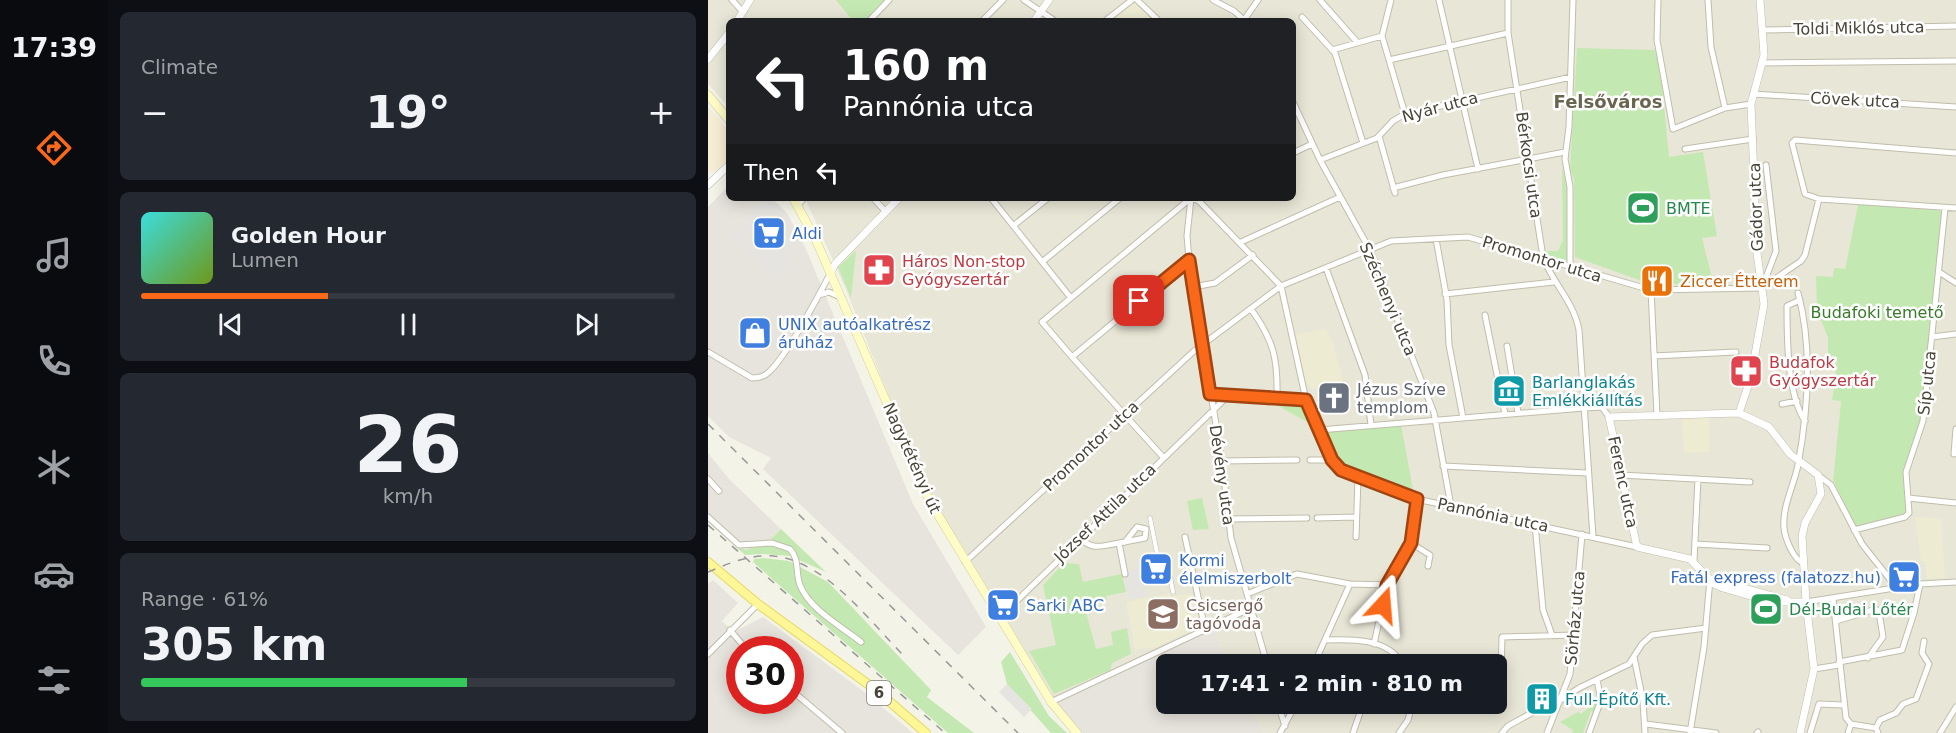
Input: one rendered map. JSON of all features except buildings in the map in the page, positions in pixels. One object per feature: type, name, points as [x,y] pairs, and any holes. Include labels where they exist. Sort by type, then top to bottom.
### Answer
[{"type":"main road","points":[[708,94],[726,116]]},
{"type":"main road","name":"Nagytétényi út","points":[[795,201],[831,272],[923,489],[1051,702],[1077,733]]},
{"type":"main road","name":"6","points":[[708,562],[758,604],[858,676],[926,733]]},
{"type":"street","points":[[732,0],[743,12]]},
{"type":"street","points":[[739,18],[750,0]]},
{"type":"street","points":[[872,18],[889,0]]},
{"type":"street","points":[[985,18],[1004,0]]},
{"type":"street","points":[[1024,0],[1050,18]]},
{"type":"street","points":[[1036,18],[1049,0]]},
{"type":"street","points":[[1109,18],[1132,0]]},
{"type":"street","points":[[1137,0],[1156,18]]},
{"type":"street","points":[[1213,0],[1234,11],[1242,18]]},
{"type":"street","points":[[1245,18],[1258,0]]},
{"type":"street","points":[[1320,0],[1358,42]]},
{"type":"street","points":[[1391,0],[1382,36],[1405,114]]},
{"type":"street","points":[[1439,0],[1478,169]]},
{"type":"street","name":"Bérkocsi utca","points":[[1508,0],[1508,33],[1543,257],[1554,282],[1570,302],[1577,317],[1593,537]]},
{"type":"street","points":[[1570,266],[1570,188],[1565,171],[1565,152],[1569,127],[1573,0]]},
{"type":"street","points":[[1658,0],[1657,40],[1671,126],[1677,130],[1725,108],[1751,104]]},
{"type":"street","points":[[1708,0],[1711,47],[1725,108]]},
{"type":"street","name":"Gádor utca","points":[[1739,413],[1751,377],[1763,310],[1757,253],[1751,104],[1763,63],[1760,0]]},
{"type":"street","points":[[1302,17],[1332,50],[1363,143]]},
{"type":"street","name":"Toldi Miklós utca","points":[[1762,30],[1956,26]]},
{"type":"street","points":[[1389,60],[1508,33]]},
{"type":"street","points":[[1332,50],[1382,36]]},
{"type":"street","points":[[708,58],[726,37]]},
{"type":"street","points":[[1763,63],[1956,61]]},
{"type":"street","name":"Nyár utca","points":[[1320,160],[1379,136],[1393,121],[1405,114],[1571,77]]},
{"type":"street","name":"Cövek utca","points":[[1753,94],[1956,107]]},
{"type":"street","name":"Széchenyi utca","points":[[1296,109],[1320,160],[1368,249],[1435,420],[1451,506]]},
{"type":"street","points":[[1379,136],[1394,191],[1478,169],[1565,152]]},
{"type":"street","points":[[1685,149],[1753,139]]},
{"type":"street","points":[[1951,208],[1819,199],[1805,194],[1801,188],[1792,143],[1795,140],[1956,153]]},
{"type":"street","points":[[1296,152],[1312,144]]},
{"type":"street","points":[[1762,288],[1776,251],[1766,165]]},
{"type":"street","points":[[708,185],[726,168]]},
{"type":"street","points":[[1240,242],[1340,197]]},
{"type":"street","points":[[1762,288],[1801,261],[1805,255],[1819,199]]},
{"type":"street","points":[[876,201],[885,211]]},
{"type":"street","points":[[708,352],[752,378],[765,375],[773,368],[819,295],[835,264],[896,201]]},
{"type":"street","points":[[993,201],[1071,298]]},
{"type":"street","points":[[1013,226],[1044,201]]},
{"type":"street","points":[[1042,262],[1116,201]]},
{"type":"street","points":[[1163,457],[1042,322],[1187,201]]},
{"type":"street","name":"Dévény utca","points":[[1191,201],[1187,236],[1189,260],[1228,519],[1237,563],[1264,654]]},
{"type":"street","points":[[1199,201],[1281,286]]},
{"type":"street","name":"Síp utca","points":[[1908,498],[1906,472],[1923,421],[1939,272],[1951,208],[1956,201]]},
{"type":"street","name":"Promontor utca","points":[[965,562],[1203,345],[1281,286],[1391,241],[1468,237],[1501,248],[1543,257],[1622,284],[1651,290],[1762,288]]},
{"type":"street","points":[[1436,239],[1446,294],[1449,345],[1463,418]]},
{"type":"street","points":[[1193,287],[1212,284],[1253,255]]},
{"type":"street","points":[[1071,356],[1189,260]]},
{"type":"street","points":[[1326,268],[1365,375],[1371,425]]},
{"type":"street","points":[[1939,272],[1956,283]]},
{"type":"street","points":[[1446,294],[1554,282]]},
{"type":"street","name":"Pannónia utca","points":[[1281,286],[1306,400],[1332,460],[1341,470],[1358,479],[1417,499],[1582,534],[1694,561]]},
{"type":"street","points":[[1651,290],[1657,415]]},
{"type":"street","points":[[819,295],[829,292],[841,297]]},
{"type":"street","points":[[1798,293],[1808,401],[1799,459],[1784,517],[1784,529],[1794,554],[1803,562]]},
{"type":"street","points":[[1800,300],[1787,306],[1786,351],[1797,401],[1805,421]]},
{"type":"street","points":[[1251,309],[1266,330],[1275,351],[1278,363],[1277,398]]},
{"type":"street","points":[[1485,315],[1505,414]]},
{"type":"street","points":[[1932,337],[1956,334]]},
{"type":"street","points":[[1507,346],[1518,413]]},
{"type":"street","points":[[1653,356],[1736,352]]},
{"type":"street","points":[[1210,394],[1306,400]]},
{"type":"street","name":"József Attila utca","points":[[999,618],[1079,537],[1229,395]]},
{"type":"street","points":[[1782,404],[1797,401]]},
{"type":"street","points":[[1319,430],[1602,407],[1609,417],[1739,413],[1770,427],[1790,454],[1831,485],[1854,530],[1896,587]]},
{"type":"street","name":"Ferenc utca","points":[[1609,417],[1637,547]]},
{"type":"street","points":[[1954,454],[1956,429]]},
{"type":"street","points":[[1221,461],[1297,460]]},
{"type":"street","points":[[1310,460],[1332,460]]},
{"type":"street","points":[[1443,466],[1587,473]]},
{"type":"street","points":[[1621,475],[1750,482]]},
{"type":"street","points":[[1818,475],[1821,494],[1805,523],[1803,562],[1814,669],[1801,730],[1810,731],[1821,703],[1844,705]]},
{"type":"street","points":[[708,479],[719,491]]},
{"type":"street","points":[[1356,537],[1358,479]]},
{"type":"street","points":[[1698,479],[1694,561],[1710,579],[1795,602],[1833,599],[1920,584],[1956,582]]},
{"type":"street","points":[[1821,494],[1837,496]]},
{"type":"street","points":[[1854,530],[1908,515],[1910,510],[1908,498],[1956,503]]},
{"type":"street","points":[[1374,644],[1387,585],[1411,543],[1417,499]]},
{"type":"street","points":[[708,517],[739,545],[772,543],[785,546],[793,553],[797,561],[799,584],[805,595],[861,642]]},
{"type":"street","points":[[1150,518],[1162,578],[1170,576],[1173,592]]},
{"type":"street","points":[[1228,519],[1307,518]]},
{"type":"street","points":[[1317,518],[1356,518]]},
{"type":"street","points":[[1535,524],[1543,610],[1552,635]]},
{"type":"street","name":"Sörház utca","points":[[1546,733],[1570,674],[1582,534]]},
{"type":"street","points":[[1079,537],[1086,545],[1093,548],[1122,542],[1125,574]]},
{"type":"street","points":[[1185,537],[1205,629]]},
{"type":"street","points":[[1411,543],[1430,555],[1428,566]]},
{"type":"street","points":[[1695,544],[1767,548]]},
{"type":"street","points":[[1247,594],[1297,574],[1350,584],[1387,585]]},
{"type":"street","points":[[1690,731],[1706,628],[1710,579]]},
{"type":"street","points":[[1319,654],[1350,584]]},
{"type":"street","points":[[1814,669],[1888,655],[1904,648],[1920,584]]},
{"type":"street","points":[[1833,599],[1844,705],[1846,718],[1851,724],[1877,730],[1880,720],[1896,713],[1903,704],[1916,699],[1929,664],[1922,653],[1924,641]]},
{"type":"street","points":[[708,654],[758,604]]},
{"type":"street","points":[[1051,702],[1251,608]]},
{"type":"street","points":[[1836,621],[1876,609],[1880,612],[1883,637],[1868,658]]},
{"type":"street","points":[[1502,733],[1508,726],[1624,667],[1652,635],[1706,628]]},
{"type":"street","points":[[730,630],[735,636]]},
{"type":"street","points":[[1502,654],[1502,637],[1575,635]]},
{"type":"street","points":[[1325,640],[1357,638],[1394,654]]},
{"type":"street","points":[[1634,657],[1646,724],[1645,733]]},
{"type":"street","points":[[1590,733],[1601,700],[1598,680]]},
{"type":"street","points":[[804,701],[842,733]]},
{"type":"street","points":[[1940,733],[1956,707]]},
{"type":"street","points":[[1280,714],[1284,731]]},
{"type":"street","points":[[1284,731],[1292,714]]},
{"type":"street","points":[[1353,733],[1360,714]]},
{"type":"street","points":[[1399,733],[1410,714]]},
{"type":"street","points":[[1646,724],[1716,733]]},
{"type":"street","points":[[1848,733],[1851,724]]},
{"type":"shaded area","points":[[708,0],[1956,0],[1956,733],[1263,733],[1253,714],[1507,714],[1507,654],[1225,654],[1213,628],[1056,704],[937,507],[806,201],[1296,201],[1296,18],[726,18],[726,104],[708,84]],"holes":[[[1858,204],[1856,527],[1833,480],[1841,401],[1832,399],[1837,358],[1828,355],[1828,338],[1816,277],[1834,277],[1845,269]]]},
{"type":"shaded area","points":[[1134,3],[1150,18],[1115,18]]},
{"type":"shaded area","points":[[708,107],[726,128],[726,161],[715,171],[708,173]]},
{"type":"shaded area","points":[[726,188],[726,201],[775,201],[787,213],[805,247],[913,504],[986,627],[958,655],[763,469],[771,458],[729,437],[708,416],[708,207]]},
{"type":"shaded area","points":[[766,201],[773,201],[788,216],[783,221],[770,209],[762,217],[764,220],[744,240],[761,257],[786,235],[791,240],[788,243],[790,246],[784,252],[791,262],[775,278],[729,234],[733,230],[739,233],[737,230]]},
{"type":"shaded area","points":[[1326,329],[1333,342],[1343,382],[1334,387],[1311,389],[1310,385],[1306,385],[1296,334]]},
{"type":"shaded area","points":[[1709,417],[1709,452],[1684,453],[1682,418]]},
{"type":"shaded area","points":[[708,453],[729,479],[781,529],[769,541],[746,550],[738,547],[708,521]]},
{"type":"shaded area","points":[[1915,517],[1941,519],[1945,578],[1927,579],[1925,561],[1921,561]]},
{"type":"shaded area","points":[[1140,567],[1146,596],[1129,599],[1123,573]]},
{"type":"shaded area","points":[[713,580],[738,603],[722,621],[734,632],[763,617],[789,636],[726,636],[726,714],[804,714],[804,647],[863,691],[913,733],[708,733],[708,584]]},
{"type":"shaded area","name":"Csicsergő tagóvoda","points":[[1170,593],[1171,596],[1193,594],[1200,626],[1153,649],[1149,647],[1135,651],[1126,602]]},
{"type":"shaded area","points":[[1213,628],[1225,654],[1159,654]]},
{"type":"shaded area","points":[[1156,656],[1156,714],[1253,714],[1263,733],[1080,733],[1056,704]]},
{"type":"shaded area","points":[[1007,684],[1032,709],[1024,717],[999,692]]},
{"type":"green space","points":[[836,0],[884,0],[867,18],[851,18]]},
{"type":"green space","name":"BMTE","points":[[1577,48],[1655,50],[1661,75],[1669,157],[1703,152],[1717,236],[1702,238],[1713,282],[1653,285],[1575,257],[1574,179],[1570,169]]},
{"type":"green space","points":[[1562,167],[1569,214],[1567,262],[1546,255],[1546,251],[1558,251],[1563,240]]},
{"type":"green space","name":"Budafoki temető","points":[[1858,204],[1943,211],[1920,425],[1908,461],[1906,513],[1856,527],[1833,480],[1841,401],[1832,400],[1837,358],[1828,355],[1828,338],[1817,309],[1816,276],[1833,277],[1834,268],[1845,269]]},
{"type":"green space","points":[[856,251],[851,298],[838,267]]},
{"type":"green space","points":[[1276,401],[1302,402],[1314,426],[1275,404]]},
{"type":"green space","points":[[1401,425],[1414,495],[1343,469],[1335,460],[1323,434],[1326,431]]},
{"type":"green space","points":[[1202,498],[1209,529],[1193,530],[1187,501]]},
{"type":"green space","points":[[708,521],[738,547],[746,550],[769,541],[781,529],[826,572],[790,556],[745,555]]},
{"type":"green space","points":[[754,559],[789,561],[828,582],[931,690],[927,697],[974,733],[948,733],[753,562]]},
{"type":"green space","points":[[1064,563],[1079,564],[1083,582],[1122,574],[1126,592],[1106,596],[1107,600],[1087,605],[1087,616],[1096,649],[1113,645],[1111,632],[1127,628],[1131,654],[1112,663],[1110,670],[1054,694],[1029,651],[1056,645],[1043,585]]},
{"type":"green space","points":[[1010,652],[1049,716],[1067,733],[1051,733],[1007,684],[1001,662]]},
{"type":"green space","points":[[1597,701],[1595,713],[1591,711],[1583,733],[1572,733],[1573,730],[1560,722],[1578,712],[1581,714]]},
{"type":"railway","points":[[708,424],[1018,733]]},
{"type":"railway","points":[[708,525],[945,733]]},
{"type":"railway","points":[[708,572],[741,560],[762,556],[783,558],[803,565],[823,576],[841,591],[905,657]]},
{"type":"place","name":"BMTE","points":[[1643,208]]},
{"type":"place","name":"Aldi","points":[[769,233]]},
{"type":"place","name":"Háros Non-stop Gyógyszertár","points":[[879,270]]},
{"type":"place","name":"Ziccer Étterem","points":[[1657,281]]},
{"type":"place","name":"UNIX autóalkatrész áruház","points":[[755,333]]},
{"type":"place","name":"Budafok Gyógyszertár","points":[[1746,371]]},
{"type":"place","name":"Barlanglakás Emlékkiállítás","points":[[1509,391]]},
{"type":"place","name":"Jézus Szíve templom","points":[[1334,398]]},
{"type":"place","name":"Kormi élelmiszerbolt","points":[[1156,569]]},
{"type":"place","name":"Fatál express (falatozz.hu)","points":[[1904,577]]},
{"type":"place","name":"Sarki ABC","points":[[1003,605]]},
{"type":"place","name":"Dél-Budai Lőtér","points":[[1766,609]]},
{"type":"place","name":"Csicsergő tagóvoda","points":[[1163,614]]},
{"type":"place","name":"Full-Építő Kft.","points":[[1542,699]]},
{"type":"district","name":"Felsőváros","points":[[1608,101]]},
{"type":"route","points":[[1139,301],[1189,260],[1210,394],[1306,400],[1336,466],[1358,479],[1417,499],[1413,537],[1400,565],[1387,585],[1383,605]]}]
